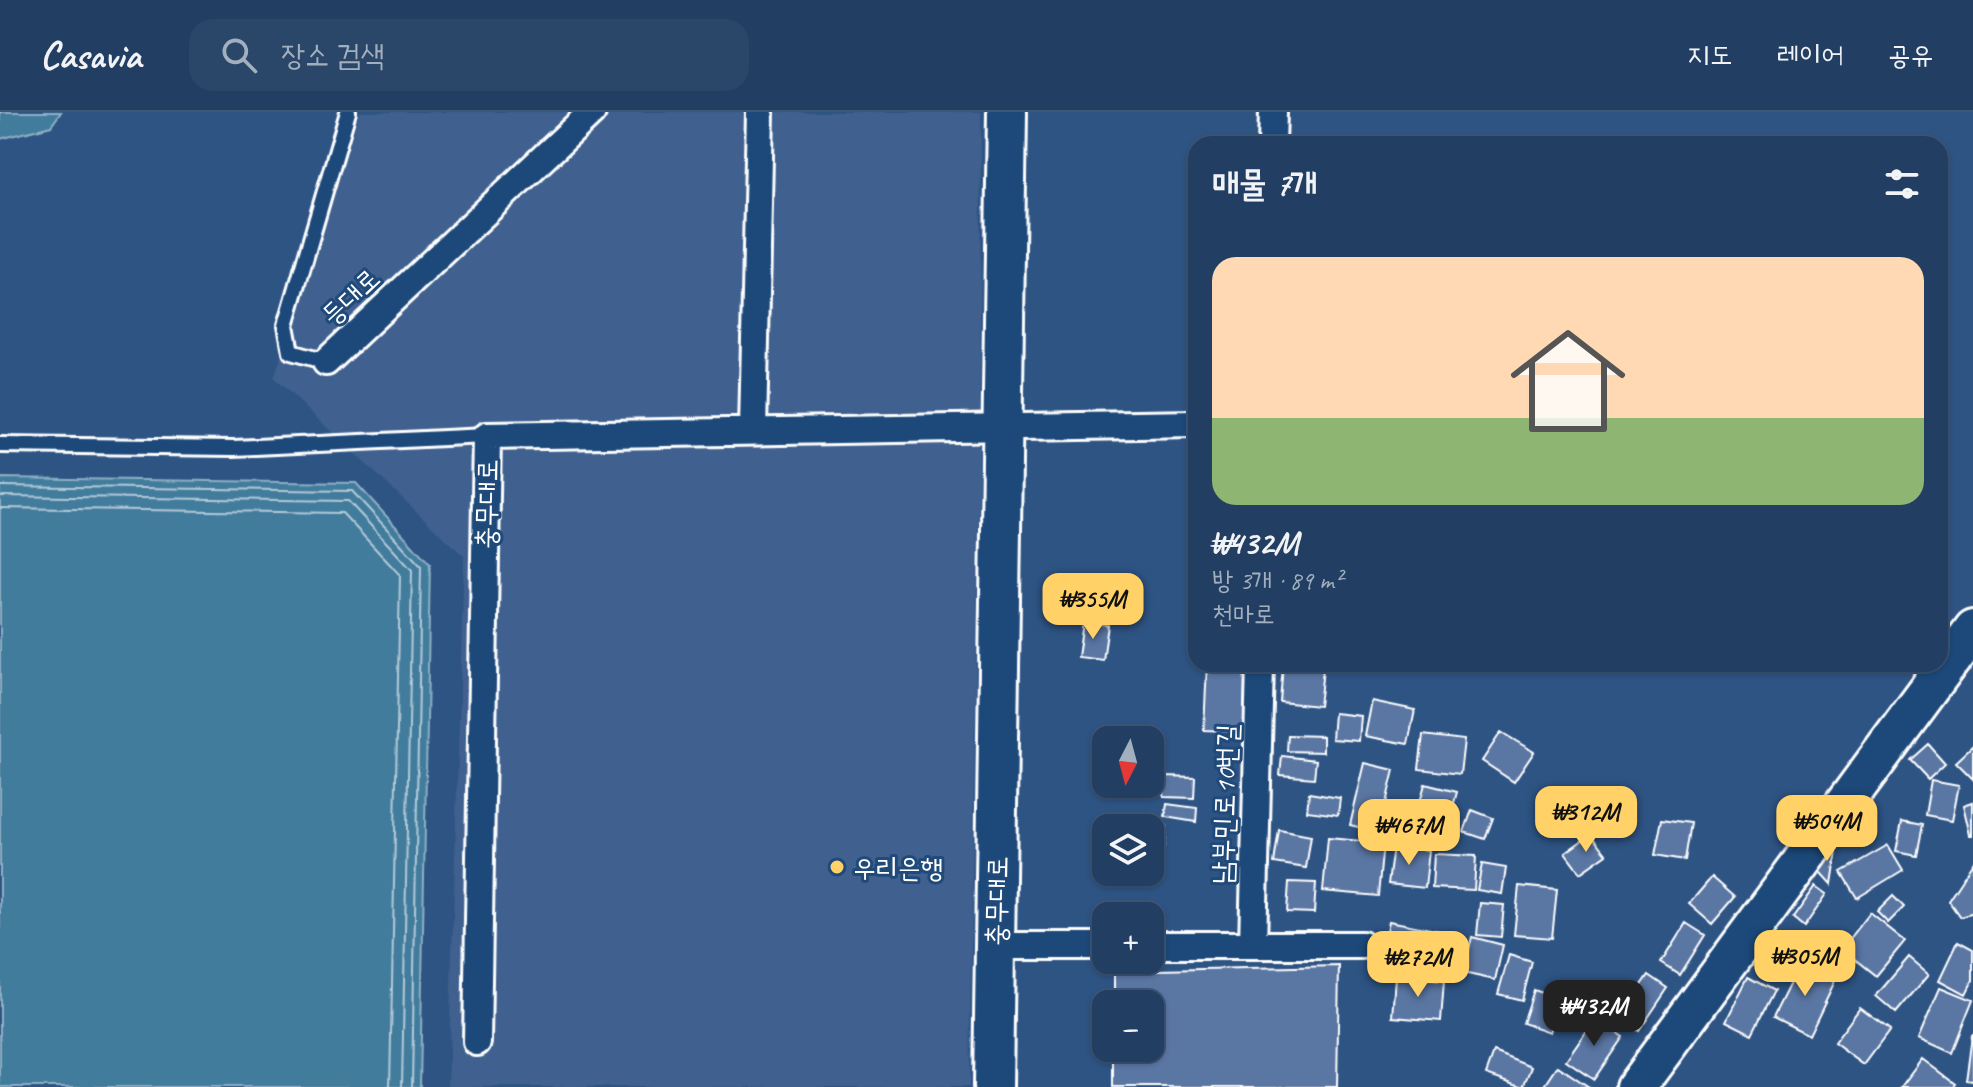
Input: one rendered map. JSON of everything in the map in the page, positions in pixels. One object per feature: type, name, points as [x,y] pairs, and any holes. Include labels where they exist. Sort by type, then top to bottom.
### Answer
[{"type":"main road","name":"충무대로","points":[[993,1087],[1007,112]]},
{"type":"main road","points":[[1948,664],[1973,630]]},
{"type":"main road","points":[[1636,1087],[1942,672]]},
{"type":"street","name":"등대로","points":[[326,362],[592,112]]},
{"type":"street","points":[[753,431],[760,112]]},
{"type":"street","points":[[1272,136],[1273,112]]},
{"type":"street","name":"충무대로","points":[[477,1042],[487,436],[1188,424]]},
{"type":"street","name":"남부민로10번길","points":[[1253,945],[1260,672]]},
{"type":"street","points":[[1164,945],[1362,945]]},
{"type":"street","points":[[995,946],[1092,946]]},
{"type":"lane","name":"등대로","points":[[326,362],[291,352],[286,325],[348,112]]},
{"type":"lane","points":[[0,445],[234,448],[487,436]]},
{"type":"shaded area","points":[[360,112],[981,112],[980,411],[969,1087],[448,1087],[464,556],[274,378]]},
{"type":"water","points":[[0,112],[61,112],[51,126],[0,139]]},
{"type":"water","points":[[0,478],[356,483],[430,564],[420,1087],[0,1087]]},
{"type":"building","points":[[1083,622],[1108,625],[1103,660],[1078,657]]},
{"type":"building","points":[[1207,672],[1258,672],[1255,732],[1204,730]]},
{"type":"building","points":[[1282,672],[1323,672],[1319,706],[1280,702]]},
{"type":"building","points":[[1372,701],[1415,710],[1408,744],[1365,736]]},
{"type":"building","points":[[1334,713],[1361,716],[1359,741],[1332,739]]},
{"type":"building","points":[[1501,732],[1534,752],[1514,782],[1482,761]]},
{"type":"building","points":[[1288,735],[1323,736],[1323,752],[1287,751]]},
{"type":"building","points":[[1423,735],[1464,740],[1460,774],[1419,769]]},
{"type":"building","points":[[1928,744],[1945,763],[1928,779],[1910,760]]},
{"type":"building","points":[[1973,746],[1973,779],[1956,762]]},
{"type":"building","points":[[1282,756],[1316,760],[1314,778],[1280,775]]},
{"type":"building","points":[[1365,763],[1394,770],[1379,832],[1350,825]]},
{"type":"building","points":[[1165,776],[1195,777],[1194,798],[1164,797]]},
{"type":"building","points":[[1931,780],[1959,785],[1952,820],[1925,815]]},
{"type":"building","points":[[1425,784],[1457,792],[1447,828],[1415,820]]},
{"type":"building","points":[[1309,793],[1340,798],[1338,815],[1307,811]]},
{"type":"building","points":[[1973,802],[1973,835],[1971,835],[1964,805]]},
{"type":"building","points":[[1167,804],[1197,808],[1196,822],[1165,817]]},
{"type":"building","points":[[1472,810],[1493,818],[1485,839],[1464,832]]},
{"type":"building","points":[[1662,819],[1691,823],[1685,860],[1655,855]]},
{"type":"building","points":[[1902,821],[1922,825],[1916,855],[1896,851]]},
{"type":"building","points":[[1279,830],[1311,836],[1306,868],[1274,863]]},
{"type":"building","points":[[1591,834],[1607,854],[1580,873],[1565,853]]},
{"type":"building","points":[[1328,838],[1383,843],[1378,896],[1323,891]]},
{"type":"building","points":[[1838,845],[1832,884],[1810,860]]},
{"type":"building","points":[[1888,845],[1903,870],[1857,898],[1841,872]]},
{"type":"building","points":[[1393,846],[1429,850],[1425,888],[1388,884]]},
{"type":"building","points":[[1434,854],[1476,856],[1474,890],[1432,888]]},
{"type":"building","points":[[1973,862],[1973,913],[1960,917],[1948,900]]},
{"type":"building","points":[[1482,864],[1506,868],[1502,894],[1477,890]]},
{"type":"building","points":[[1712,877],[1735,897],[1712,924],[1689,904]]},
{"type":"building","points":[[1289,882],[1316,883],[1314,913],[1287,912]]},
{"type":"building","points":[[1519,886],[1557,890],[1552,938],[1514,935]]},
{"type":"building","points":[[1816,886],[1827,894],[1804,927],[1793,918]]},
{"type":"building","points":[[1893,896],[1904,907],[1888,923],[1877,912]]},
{"type":"building","points":[[1480,903],[1504,905],[1501,937],[1477,935]]},
{"type":"building","points":[[1870,913],[1905,941],[1876,976],[1842,949]]},
{"type":"building","points":[[1389,921],[1451,933],[1443,972],[1381,961]]},
{"type":"building","points":[[1686,923],[1705,935],[1680,975],[1661,963]]},
{"type":"building","points":[[1472,937],[1503,945],[1495,980],[1463,973]]},
{"type":"building","points":[[1958,942],[1973,950],[1973,980],[1966,994],[1940,980]]},
{"type":"building","points":[[1509,955],[1532,962],[1522,1000],[1498,994]]},
{"type":"building","points":[[1909,957],[1929,974],[1896,1013],[1876,996]]},
{"type":"building","points":[[1801,961],[1836,979],[1809,1035],[1773,1017]]},
{"type":"building","points":[[1339,966],[1337,1087],[1113,1087],[1113,1062],[1164,1062],[1164,990],[1114,990],[1114,974],[1164,974],[1164,970]]},
{"type":"building","points":[[1649,975],[1668,988],[1639,1031],[1620,1017]]},
{"type":"building","points":[[1396,977],[1444,981],[1441,1021],[1393,1017]]},
{"type":"building","points":[[1748,977],[1774,991],[1752,1034],[1726,1021]]},
{"type":"building","points":[[1941,987],[1973,1000],[1952,1053],[1919,1038]]},
{"type":"building","points":[[1534,990],[1560,999],[1549,1032],[1523,1023]]},
{"type":"building","points":[[1860,1008],[1890,1030],[1864,1065],[1834,1043]]},
{"type":"building","points":[[1595,1018],[1623,1037],[1594,1079],[1566,1060]]},
{"type":"building","points":[[1973,1036],[1973,1081],[1966,1080]]},
{"type":"building","points":[[1494,1052],[1532,1067],[1524,1087],[1486,1074]]},
{"type":"building","points":[[1923,1059],[1955,1083],[1952,1087],[1902,1087]]},
{"type":"building","points":[[1558,1066],[1589,1087],[1544,1087]]},
{"type":"place","name":"우리은행","points":[[837,867]]}]
